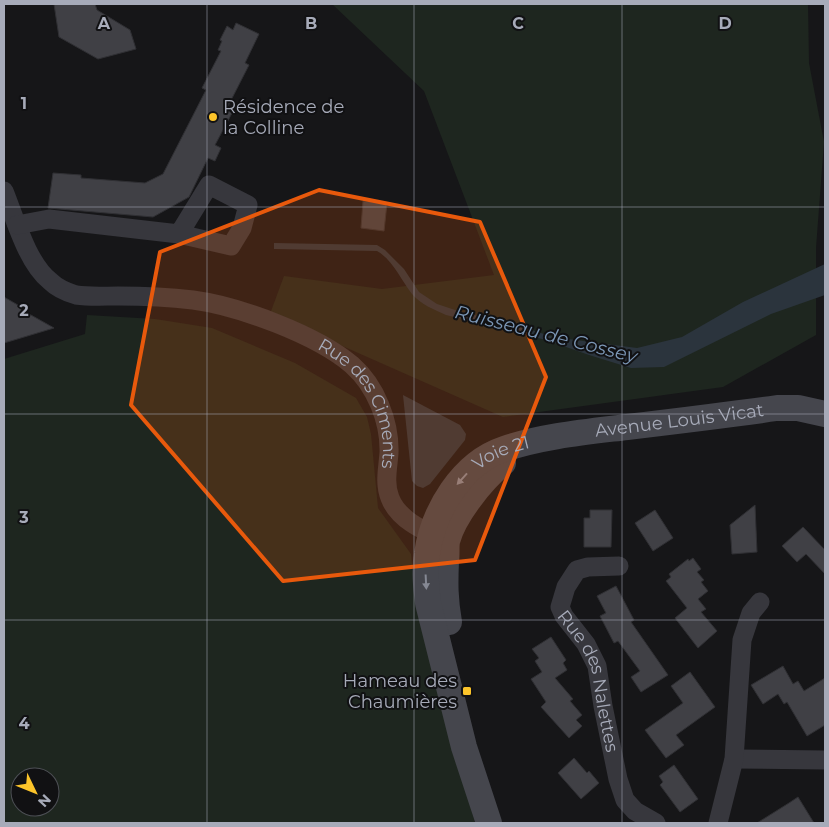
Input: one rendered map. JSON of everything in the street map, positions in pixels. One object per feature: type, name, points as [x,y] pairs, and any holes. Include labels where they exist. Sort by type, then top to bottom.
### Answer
[{"type":"main road","name":"Avenue Louis Vicat","points":[[534,442],[609,429],[777,408],[798,408],[825,414]]},
{"type":"main road","name":"Voie 21","points":[[439,538],[455,524],[468,501],[488,475],[534,442]]},
{"type":"main road","points":[[439,538],[427,554],[425,581],[428,603],[464,747],[489,823]]},
{"type":"main road","points":[[439,538],[444,597],[450,625],[485,764],[504,823]]},
{"type":"street","name":"Rue des Ciments","points":[[4,191],[17,225],[37,267],[48,280],[61,290],[77,295],[143,296],[194,300],[238,310],[278,324],[307,338],[335,352],[353,366],[377,398],[383,414],[389,451],[386,483],[390,498],[396,509],[406,519],[439,538]]},
{"type":"street","points":[[17,225],[49,219],[179,234]]},
{"type":"street","name":"Rue des Nalettes","points":[[619,566],[588,567],[577,570],[566,587],[560,607],[564,616],[586,644],[597,666],[614,761],[625,800],[635,811],[656,823]]},
{"type":"street","points":[[718,823],[734,759],[742,640],[751,613],[760,602]]},
{"type":"street","points":[[734,759],[825,760]]},
{"type":"highlighted area","points":[[319,190],[480,222],[546,377],[475,560],[283,581],[131,405],[160,252]]},
{"type":"shaded area","points":[[332,4],[808,4],[809,63],[824,142],[816,248],[816,335],[723,387],[503,417],[270,314],[284,276],[382,289],[494,275],[424,91]]},
{"type":"shaded area","points":[[274,243],[377,245],[385,250],[404,269],[419,292],[437,304],[461,312],[511,323],[553,337],[637,348],[682,337],[743,302],[825,264],[825,295],[771,314],[664,367],[631,368],[546,340],[446,315],[437,311],[415,298],[388,260],[377,251],[274,249]]},
{"type":"shaded area","points":[[87,315],[155,319],[212,328],[295,363],[356,398],[367,417],[371,434],[378,508],[411,554],[416,602],[475,823],[4,823],[4,359],[85,334]]},
{"type":"shaded area","points":[[403,395],[460,425],[466,434],[465,440],[430,484],[423,488],[417,486],[412,481]]},
{"type":"building","points":[[54,4],[95,4],[97,10],[130,30],[136,49],[98,59],[59,37]]},
{"type":"building","name":"Résidence de la Colline","points":[[236,23],[259,34],[245,63],[249,65],[226,110],[232,113],[215,145],[221,148],[215,161],[208,158],[189,197],[153,217],[48,208],[53,173],[81,175],[81,178],[145,183],[163,174],[206,90],[202,88],[221,51],[218,50],[222,41],[220,40],[227,26],[233,30]]},
{"type":"building","points":[[363,201],[387,203],[384,231],[361,228]]},
{"type":"building","points":[[4,297],[23,308],[22,310],[54,328],[4,343]]},
{"type":"building","points":[[755,505],[757,552],[732,554],[730,525]]},
{"type":"building","points":[[590,510],[612,510],[611,547],[584,547],[584,518],[590,518]]},
{"type":"building","points":[[655,510],[673,538],[653,551],[635,523]]},
{"type":"building","points":[[803,527],[825,550],[825,574],[806,554],[797,562],[782,546]]},
{"type":"building","points":[[693,558],[701,569],[697,572],[704,580],[701,582],[708,591],[698,599],[706,609],[701,612],[717,631],[698,648],[675,618],[687,608],[666,581],[671,577],[669,574],[688,559],[689,561]]},
{"type":"building","points":[[616,586],[634,620],[631,622],[668,675],[641,692],[631,677],[640,671],[618,641],[614,643],[600,616],[606,613],[597,596]]},
{"type":"building","points":[[551,637],[566,660],[563,663],[567,670],[555,678],[573,699],[570,701],[582,715],[576,720],[582,726],[569,738],[541,707],[546,702],[531,679],[542,672],[535,661],[539,658],[532,649]]},
{"type":"building","points":[[783,666],[793,684],[798,681],[804,691],[825,678],[825,725],[807,736],[787,702],[784,704],[778,694],[763,704],[751,685]]},
{"type":"building","points":[[690,672],[715,707],[676,735],[684,745],[666,758],[645,730],[683,703],[671,686]]},
{"type":"building","points":[[574,758],[599,783],[581,799],[558,773]]},
{"type":"building","points":[[674,765],[698,799],[680,812],[660,785],[663,782],[659,776]]},
{"type":"building","points":[[798,797],[814,823],[757,823],[789,803]]},
{"type":"place","name":"Résidence de la Colline","points":[[213,117]]},
{"type":"place","name":"Hameau des Chaumières","points":[[467,691]]},
{"type":"water label","name":"Ruisseau de Cossey","points":[[546,334]]}]
